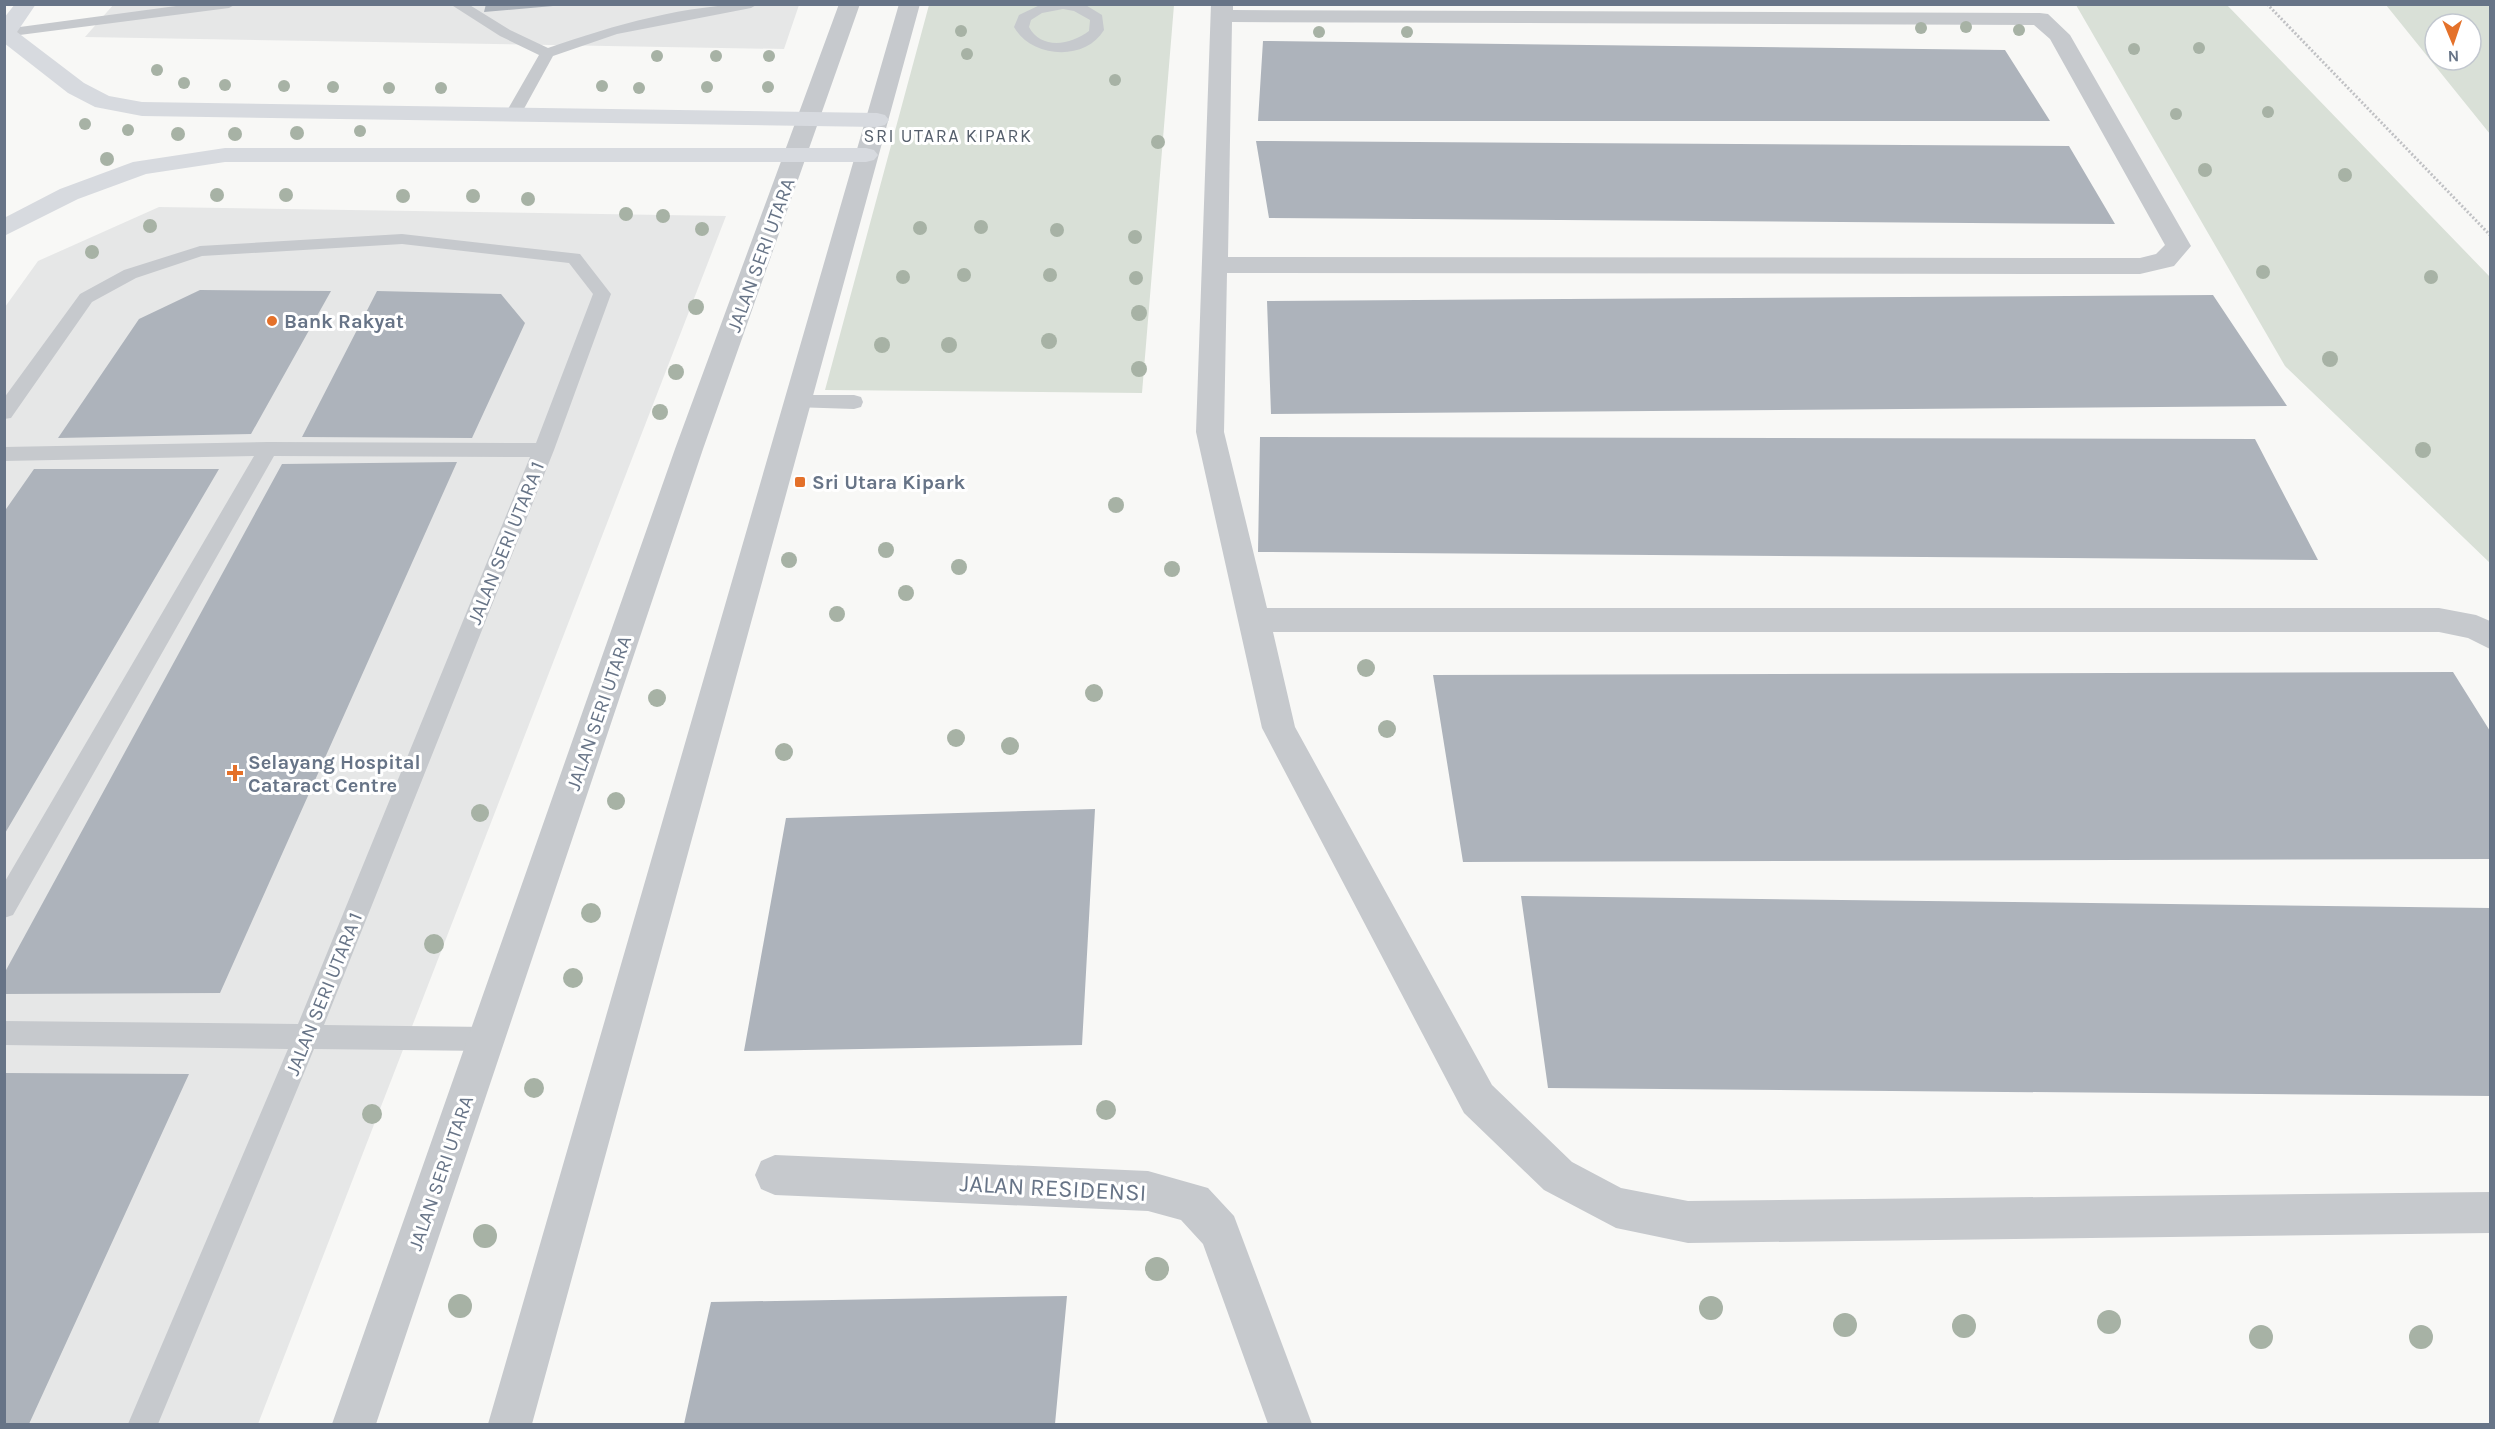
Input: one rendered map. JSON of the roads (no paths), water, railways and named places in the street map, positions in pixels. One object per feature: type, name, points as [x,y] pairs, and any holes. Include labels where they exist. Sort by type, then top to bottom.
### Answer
[{"type":"highway","points":[[26,4],[5,33],[76,88],[103,102],[142,109],[877,120]]},
{"type":"highway","points":[[4,228],[69,194],[141,167],[225,155],[867,155]]},
{"type":"street","name":"JALAN SERI UTARA","points":[[354,1425],[689,449],[798,154],[850,4]]},
{"type":"street","points":[[510,1425],[800,402],[910,4]]},
{"type":"street","points":[[1215,265],[2140,266],[2164,260],[2178,246],[2059,35],[2040,19],[1222,10],[1209,432],[1279,728],[1478,1099],[1558,1176],[1616,1207],[1688,1222],[2490,1213]]},
{"type":"street","points":[[1254,620],[2439,620],[2476,627],[2490,638]]},
{"type":"street","name":"JALAN RESIDENSI","points":[[775,1175],[1148,1191],[1194,1203],[1219,1231],[1290,1425]]},
{"type":"lane","points":[[5,33],[144,10],[229,4]]},
{"type":"lane","points":[[457,4],[504,33],[547,53]]},
{"type":"lane","points":[[512,116],[547,53],[614,30],[751,4]]},
{"type":"lane","points":[[1063,5],[1078,7],[1097,18],[1098,26],[1094,34],[1084,41],[1055,47],[1040,45],[1028,40],[1021,33],[1020,25],[1035,10],[1063,5]]},
{"type":"lane","name":"JALAN SERI UTARA 1","points":[[4,413],[86,298],[130,274],[200,251],[402,239],[574,258],[603,294],[544,450],[308,1036],[143,1425]]},
{"type":"lane","points":[[800,402],[854,402]]},
{"type":"lane","points":[[4,907],[268,449]]},
{"type":"lane","points":[[4,454],[268,449],[544,450]]},
{"type":"lane","points":[[4,1033],[488,1039]]},
{"type":"place","name":"Bank Rakyat","points":[[272,321]]},
{"type":"place","name":"Sri Utara Kipark","points":[[800,482]]},
{"type":"place","name":"Selayang Hospital Cataract Centre","points":[[235,773]]},
{"type":"district","name":"SRI UTARA KIPARK","points":[[948,136]]}]
